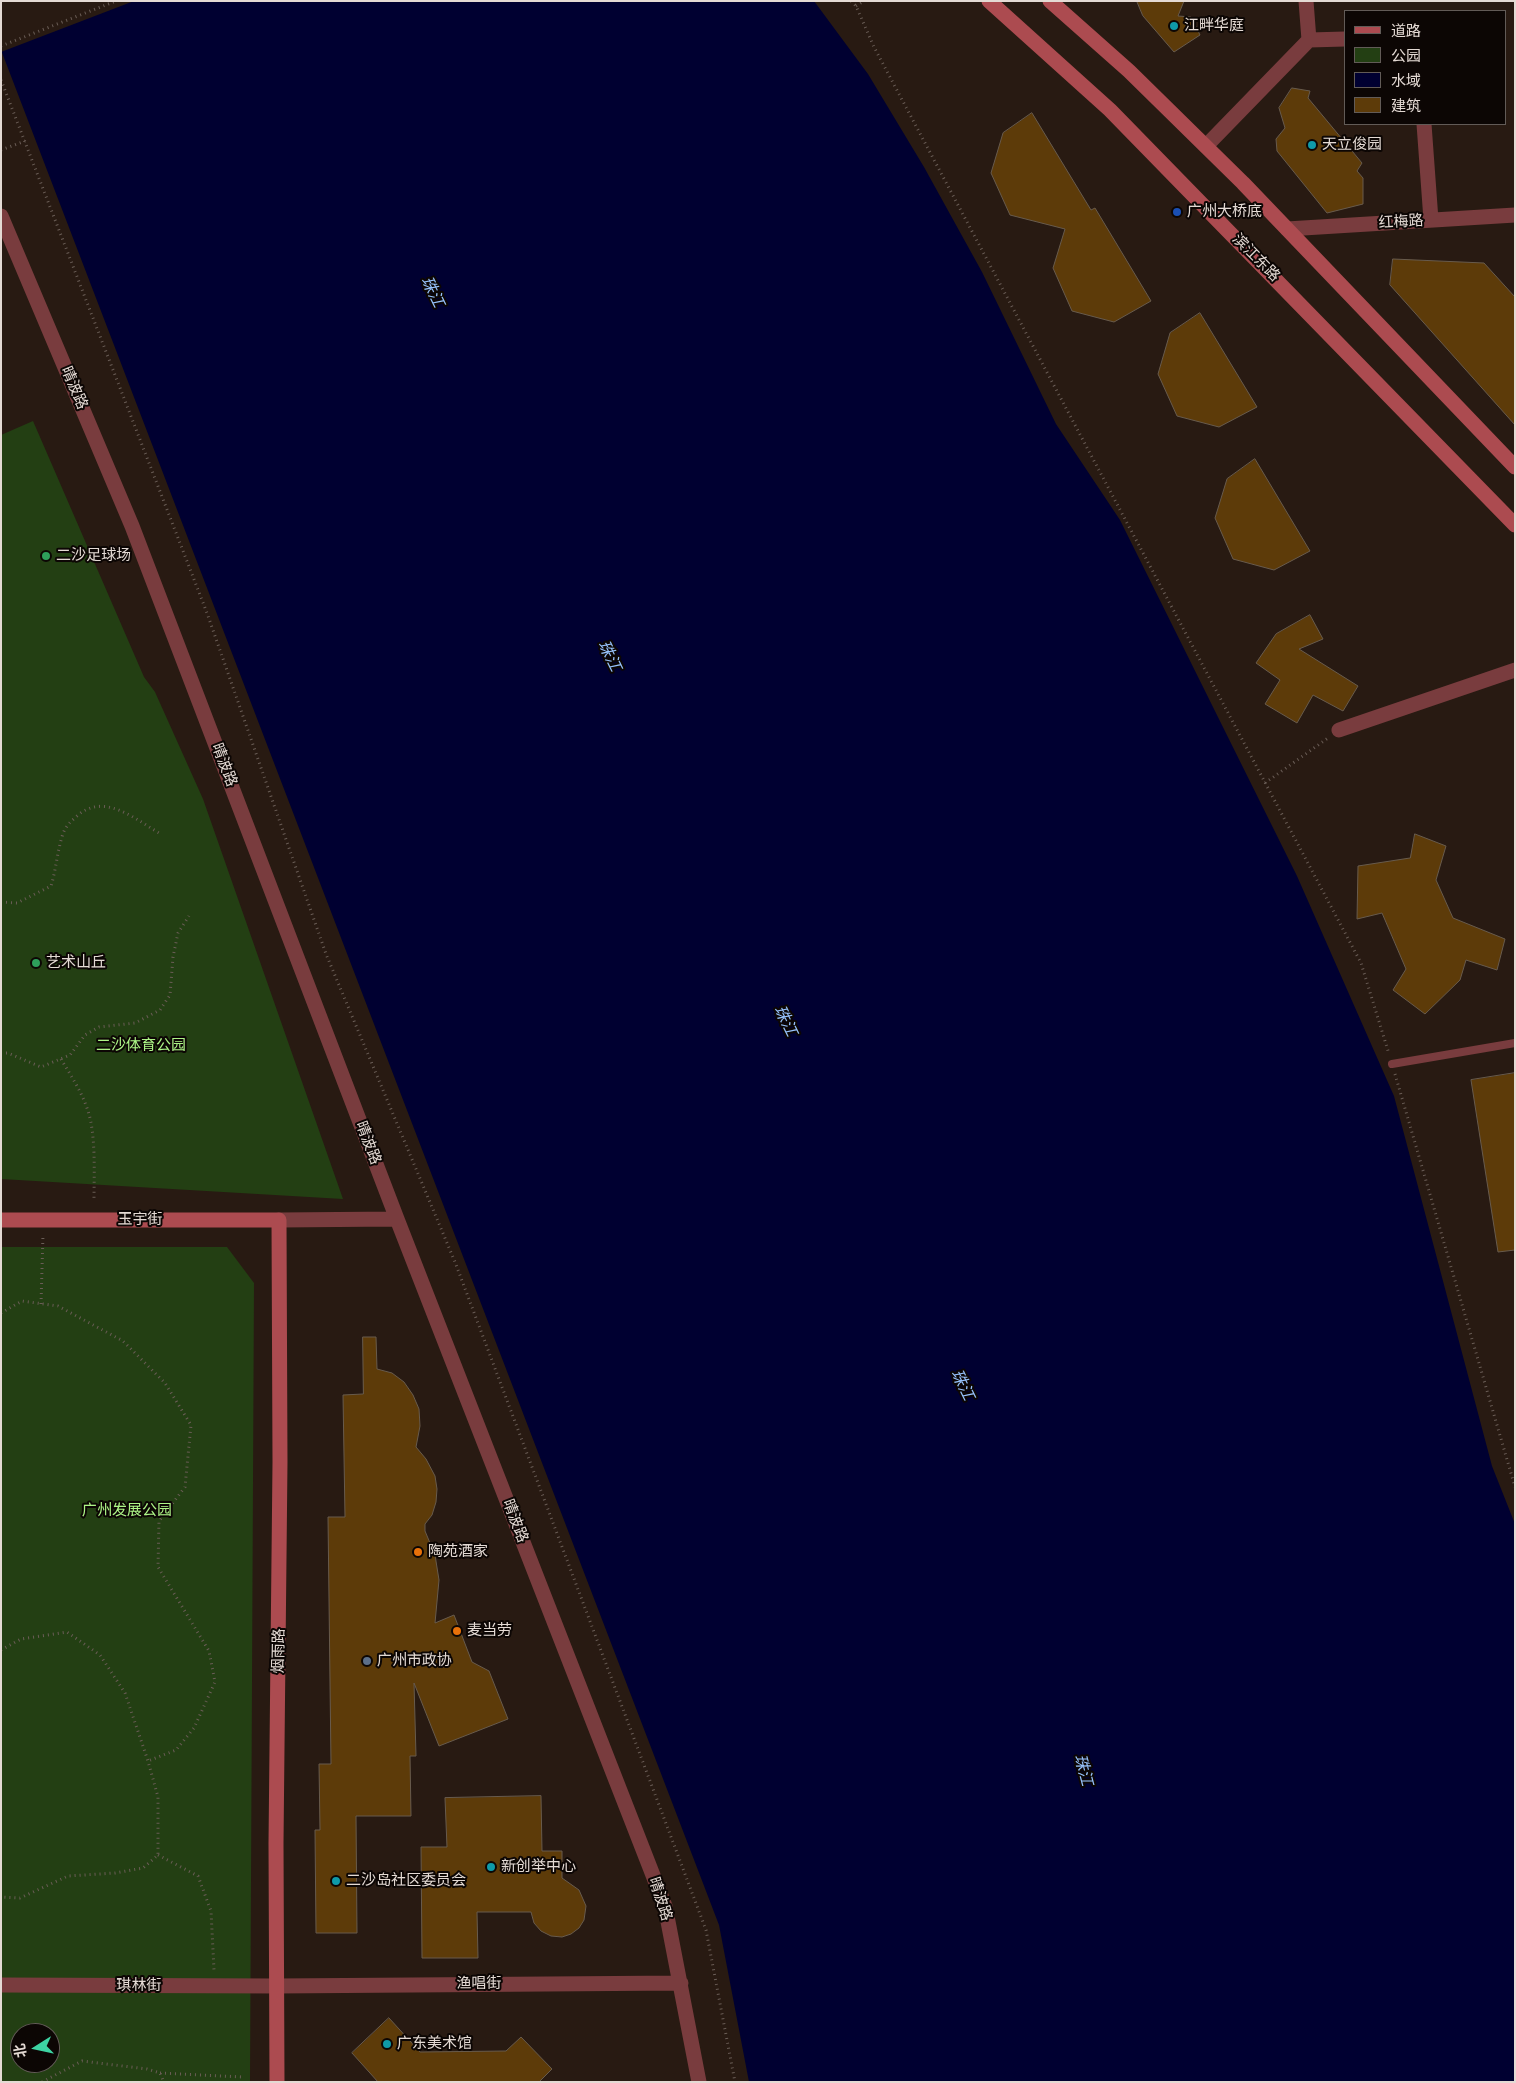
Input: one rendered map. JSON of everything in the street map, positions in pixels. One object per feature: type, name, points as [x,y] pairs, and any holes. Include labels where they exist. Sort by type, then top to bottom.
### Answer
[{"type":"main road","name":"滨江东路","points":[[989,1],[1110,110],[1515,525]]},
{"type":"main road","points":[[1053,3],[1128,71],[1206,146],[1515,467]]},
{"type":"main road","name":"玉宇街","points":[[1,1220],[279,1220]]},
{"type":"main road","name":"烟雨路","points":[[277,2082],[276,1843],[280,1509],[279,1220]]},
{"type":"street","points":[[1306,1],[1309,40]]},
{"type":"street","points":[[1206,146],[1309,40],[1344,39]]},
{"type":"street","points":[[1424,125],[1431,220]]},
{"type":"street","name":"红梅路","points":[[1287,229],[1515,215]]},
{"type":"street","name":"晴波路","points":[[1,216],[132,526],[397,1219],[665,1906],[699,2082]]},
{"type":"street","points":[[1339,730],[1515,670]]},
{"type":"street","points":[[279,1220],[397,1219]]},
{"type":"street","name":"渔唱街","points":[[277,1986],[681,1982]]},
{"type":"street","name":"琪林街","points":[[1,1985],[277,1986]]},
{"type":"lane","points":[[1392,1064],[1515,1043]]},
{"type":"path","points":[[1,46],[116,1]]},
{"type":"path","points":[[851,1],[856,6],[874,47],[1361,963],[1515,1487]]},
{"type":"path","points":[[856,6],[864,1]]},
{"type":"path","points":[[1,80],[206,613],[326,954],[454,1262],[706,1930],[735,2082]]},
{"type":"path","points":[[1,150],[24,141]]},
{"type":"path","points":[[1266,783],[1339,730]]},
{"type":"path","points":[[1,902],[17,903],[51,886],[57,866],[62,836],[67,825],[80,813],[94,807],[116,808],[136,817],[161,834]]},
{"type":"path","points":[[1,1053],[8,1053],[41,1067],[70,1055],[86,1035],[99,1027],[134,1023],[160,1010],[170,995],[178,933],[189,916]]},
{"type":"path","points":[[61,1059],[89,1112],[93,1147],[94,1200]]},
{"type":"path","points":[[42,1304],[43,1220]]},
{"type":"path","points":[[1,1313],[22,1301],[58,1306],[123,1341],[165,1383],[191,1426],[185,1487],[159,1521],[158,1567],[209,1651],[215,1682],[194,1728],[176,1750],[148,1761]]},
{"type":"path","points":[[1,1650],[21,1639],[68,1632],[100,1655],[125,1693],[158,1797],[158,1855],[143,1868],[115,1873],[68,1876],[20,1898],[1,1897]]},
{"type":"path","points":[[158,1855],[198,1876],[211,1911],[215,1986]]},
{"type":"path","points":[[42,2082],[82,2061],[147,2069],[160,2073],[243,2077]]},
{"type":"path","points":[[160,2073],[164,2082]]},
{"type":"green space","name":"二沙体育公园","points":[[33,421],[144,677],[155,692],[203,799],[343,1199],[1,1179],[1,435]]},
{"type":"green space","name":"广州发展公园","points":[[1,1247],[227,1247],[254,1283],[250,2082],[1,2082]]},
{"type":"water","name":"珠江","points":[[1,1],[814,1],[868,74],[924,167],[982,272],[1056,424],[1120,520],[1297,876],[1394,1096],[1492,1466],[1515,1524],[1515,2082],[749,2082],[719,1925],[1,50]]},
{"type":"pier","points":[[1,1],[134,1],[1,52]]},
{"type":"building","name":"江畔华庭","points":[[1137,1],[1184,1],[1178,16],[1191,17],[1200,35],[1174,52],[1143,16]]},
{"type":"building","name":"天立俊园","points":[[1292,88],[1310,91],[1308,98],[1362,163],[1357,171],[1363,178],[1363,204],[1327,213],[1277,151],[1276,139],[1285,128],[1279,108]]},
{"type":"building","points":[[1032,113],[1091,210],[1095,208],[1151,301],[1114,322],[1072,311],[1053,268],[1065,229],[1010,215],[991,173],[1003,133]]},
{"type":"building","points":[[1393,259],[1484,263],[1515,297],[1515,425],[1390,285]]},
{"type":"building","points":[[1200,313],[1257,407],[1219,427],[1177,416],[1158,374],[1170,333]]},
{"type":"building","points":[[1255,459],[1310,551],[1274,570],[1233,559],[1215,518],[1227,479]]},
{"type":"building","points":[[1310,615],[1323,639],[1299,649],[1358,686],[1343,711],[1313,695],[1297,723],[1265,704],[1280,680],[1256,663],[1276,634]]},
{"type":"building","points":[[1415,834],[1446,846],[1436,880],[1453,918],[1505,939],[1497,970],[1466,960],[1460,980],[1425,1014],[1393,990],[1406,969],[1382,913],[1357,919],[1358,866],[1410,858]]},
{"type":"building","points":[[1515,1073],[1515,1250],[1498,1252],[1471,1080]]},
{"type":"building","points":[[363,1337],[376,1337],[377,1369],[392,1373],[404,1382],[413,1395],[419,1409],[420,1426],[416,1447],[426,1459],[435,1476],[437,1489],[432,1515],[425,1524],[425,1531],[435,1555],[439,1580],[435,1623],[454,1615],[472,1662],[489,1671],[508,1719],[439,1746],[414,1683],[416,1756],[410,1756],[411,1816],[356,1816],[357,1933],[316,1933],[315,1830],[320,1830],[319,1764],[331,1764],[328,1517],[345,1517],[343,1395],[363,1394]]},
{"type":"building","name":"新创举中心","points":[[541,1796],[542,1851],[562,1851],[562,1878],[579,1890],[586,1906],[584,1920],[579,1928],[571,1934],[562,1937],[551,1936],[541,1931],[534,1923],[531,1912],[477,1912],[478,1958],[422,1958],[421,1847],[447,1847],[445,1798]]},
{"type":"building","name":"广东美术馆","points":[[389,2018],[420,2052],[506,2051],[521,2037],[552,2069],[539,2082],[378,2082],[352,2053]]},
{"type":"place","name":"江畔华庭","points":[[1174,26]]},
{"type":"place","name":"天立俊园","points":[[1312,145]]},
{"type":"place","name":"广州大桥底","points":[[1177,212]]},
{"type":"place","name":"二沙足球场","points":[[46,556]]},
{"type":"place","name":"艺术山丘","points":[[36,963]]},
{"type":"place","name":"陶苑酒家","points":[[418,1552]]},
{"type":"place","name":"麦当劳","points":[[457,1631]]},
{"type":"place","name":"广州市政协","points":[[367,1661]]},
{"type":"place","name":"新创举中心","points":[[491,1867]]},
{"type":"place","name":"二沙岛社区委员会","points":[[336,1881]]},
{"type":"place","name":"广东美术馆","points":[[387,2044]]}]
